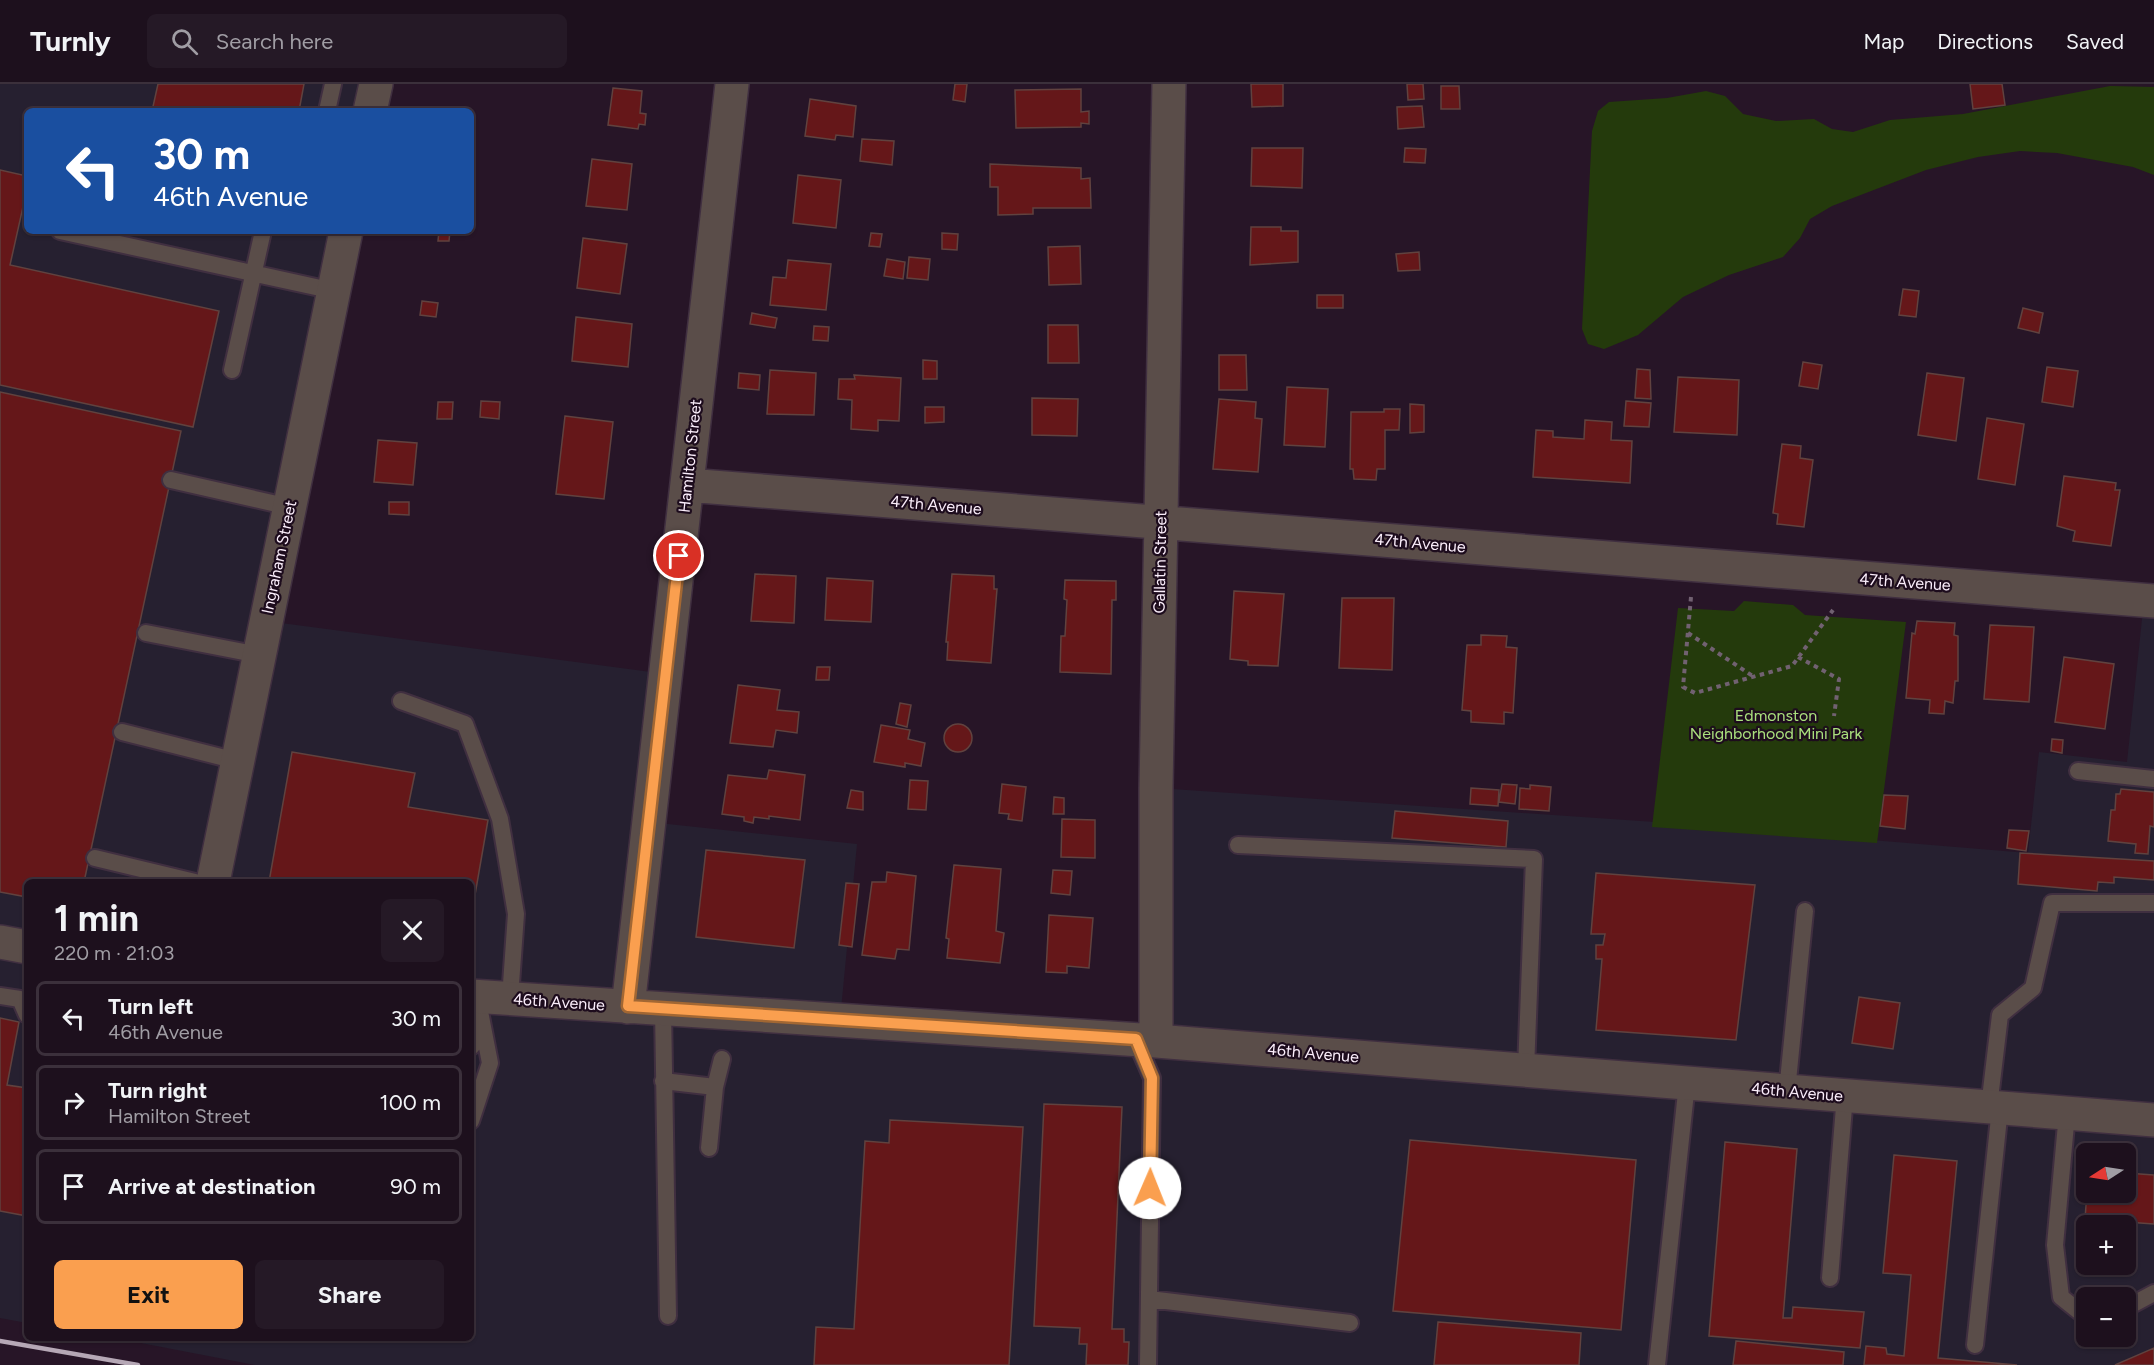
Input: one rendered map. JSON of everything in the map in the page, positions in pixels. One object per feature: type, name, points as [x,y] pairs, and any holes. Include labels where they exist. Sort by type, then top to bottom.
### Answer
[{"type":"street","points":[[371,108],[376,84]]},
{"type":"street","name":"Hamilton Street","points":[[628,1006],[732,84]]},
{"type":"street","name":"Gallatin Street","points":[[1146,1040],[1169,84]]},
{"type":"street","name":"Ingraham Street","points":[[214,879],[345,234]]},
{"type":"street","name":"47th Avenue","points":[[687,485],[2154,601]]},
{"type":"street","points":[[0,942],[24,946]]},
{"type":"street","name":"46th Avenue","points":[[474,996],[1146,1040],[2154,1120]]},
{"type":"lane","points":[[328,108],[333,84]]},
{"type":"lane","points":[[74,234],[334,291]]},
{"type":"lane","points":[[232,370],[262,234]]},
{"type":"lane","points":[[171,480],[290,507]]},
{"type":"lane","points":[[146,633],[259,655]]},
{"type":"lane","points":[[401,701],[465,724],[500,819],[516,914],[510,998]]},
{"type":"lane","points":[[122,732],[237,761]]},
{"type":"lane","points":[[2078,771],[2154,779]]},
{"type":"lane","points":[[1238,844],[1534,859],[1526,1070]]},
{"type":"lane","points":[[95,858],[182,879]]},
{"type":"lane","points":[[1975,1346],[1995,1107],[2000,1015],[2033,988],[2052,903],[2154,903]]},
{"type":"lane","points":[[1787,1091],[1805,911]]},
{"type":"lane","points":[[0,996],[20,999],[24,1008]]},
{"type":"lane","points":[[474,996],[490,1063],[474,1112]]},
{"type":"lane","points":[[663,1009],[668,1316]]},
{"type":"lane","points":[[474,1044],[484,1032]]},
{"type":"lane","points":[[1146,1040],[1152,1078],[1148,1365]]},
{"type":"lane","points":[[709,1148],[715,1087],[722,1059]]},
{"type":"lane","points":[[663,1081],[715,1087]]},
{"type":"lane","points":[[1657,1365],[1687,1083]]},
{"type":"lane","points":[[1830,1278],[1845,1095]]},
{"type":"lane","points":[[2067,1113],[2055,1245],[2061,1297],[2076,1309]]},
{"type":"lane","points":[[2136,1303],[2154,1293]]},
{"type":"lane","points":[[1149,1299],[1350,1323]]},
{"type":"path","points":[[1694,565],[1683,687],[1695,693],[1792,666],[1835,606],[1837,577]]},
{"type":"path","points":[[1688,633],[1754,676]]},
{"type":"path","points":[[1798,657],[1839,679],[1834,716]]},
{"type":"shaded area","points":[[0,84],[376,84],[371,108],[24,108],[24,234],[345,234],[266,621],[666,674],[649,822],[857,844],[840,1020],[1156,1041],[1157,788],[1655,822],[2028,853],[2039,752],[2127,762],[2144,600],[2154,601],[2154,1365],[255,1365],[131,1341],[474,1341],[474,879],[24,879],[24,1322],[0,1318]]},
{"type":"green space","points":[[2110,86],[2154,87],[2154,175],[2133,167],[2057,153],[2020,151],[1978,157],[1926,170],[1832,206],[1810,219],[1800,238],[1783,257],[1729,275],[1683,297],[1638,335],[1604,349],[1588,344],[1582,329],[1592,131],[1598,111],[1609,102],[1667,98],[1706,91],[1725,96],[1743,114],[1776,121],[1814,119],[1832,129],[1853,132],[1890,120],[1963,114]]},
{"type":"green space","name":"Edmonston Neighborhood Mini Park","points":[[1744,601],[1793,605],[1805,615],[1906,622],[1877,843],[1652,827],[1678,608],[1734,611]]},
{"type":"building","points":[[158,84],[304,84],[300,108],[153,108]]},
{"type":"building","points":[[955,84],[967,84],[965,102],[953,100]]},
{"type":"building","points":[[1251,84],[1283,84],[1283,106],[1252,107]]},
{"type":"building","points":[[1407,84],[1423,84],[1424,99],[1408,100]]},
{"type":"building","points":[[1970,84],[2002,84],[2005,105],[1973,109]]},
{"type":"building","points":[[1441,86],[1459,86],[1460,109],[1441,109]]},
{"type":"building","points":[[613,88],[642,91],[640,113],[646,114],[645,125],[639,124],[638,129],[608,125]]},
{"type":"building","points":[[1081,89],[1081,112],[1089,111],[1089,124],[1081,123],[1081,127],[1016,128],[1015,90]]},
{"type":"building","points":[[810,99],[856,106],[853,137],[836,135],[835,140],[805,136]]},
{"type":"building","points":[[1422,106],[1424,127],[1398,129],[1397,107]]},
{"type":"building","points":[[862,139],[894,141],[892,165],[860,161]]},
{"type":"building","points":[[1252,148],[1303,148],[1302,188],[1251,186]]},
{"type":"building","points":[[1405,148],[1426,149],[1425,163],[1404,162]]},
{"type":"building","points":[[592,159],[632,164],[627,210],[586,206]]},
{"type":"building","points":[[990,164],[1081,168],[1081,179],[1090,178],[1091,208],[1033,208],[1033,214],[998,215],[998,187],[990,187]]},
{"type":"building","points":[[0,170],[24,175],[24,202],[10,265],[219,311],[193,427],[0,385]]},
{"type":"building","points":[[798,175],[841,180],[836,228],[793,223]]},
{"type":"building","points":[[1251,227],[1281,227],[1281,231],[1298,231],[1298,262],[1250,265]]},
{"type":"building","points":[[871,233],[882,234],[880,247],[869,246]]},
{"type":"building","points":[[942,233],[958,234],[957,250],[942,249]]},
{"type":"building","points":[[439,234],[450,234],[449,241],[438,241]]},
{"type":"building","points":[[583,238],[627,244],[620,294],[577,288]]},
{"type":"building","points":[[1080,246],[1081,284],[1049,285],[1048,247]]},
{"type":"building","points":[[1419,252],[1420,270],[1398,271],[1396,254]]},
{"type":"building","points":[[909,257],[930,259],[928,280],[907,278]]},
{"type":"building","points":[[887,259],[905,262],[903,279],[884,276]]},
{"type":"building","points":[[788,260],[831,264],[826,310],[770,305],[773,277],[786,278]]},
{"type":"building","points":[[1903,289],[1919,291],[1916,317],[1899,315]]},
{"type":"building","points":[[1317,295],[1343,295],[1343,308],[1317,308]]},
{"type":"building","points":[[422,301],[438,303],[436,317],[420,315]]},
{"type":"building","points":[[2023,308],[2043,313],[2039,333],[2018,328]]},
{"type":"building","points":[[752,313],[777,318],[775,328],[750,324]]},
{"type":"building","points":[[576,317],[632,324],[628,367],[572,361]]},
{"type":"building","points":[[1048,325],[1078,325],[1079,363],[1048,363]]},
{"type":"building","points":[[814,326],[829,327],[828,341],[813,340]]},
{"type":"building","points":[[1219,355],[1246,355],[1247,390],[1219,390]]},
{"type":"building","points":[[923,360],[937,361],[937,379],[923,379]]},
{"type":"building","points":[[1803,362],[1822,365],[1818,389],[1799,386]]},
{"type":"building","points":[[2047,367],[2078,371],[2073,407],[2042,402]]},
{"type":"building","points":[[1637,369],[1650,370],[1651,399],[1635,398]]},
{"type":"building","points":[[770,370],[816,373],[814,415],[767,414]]},
{"type":"building","points":[[739,373],[760,375],[759,390],[738,388]]},
{"type":"building","points":[[1927,373],[1964,378],[1956,441],[1918,435]]},
{"type":"building","points":[[854,375],[901,378],[899,421],[878,420],[878,431],[851,429],[852,400],[838,399],[839,379],[855,379]]},
{"type":"building","points":[[1678,377],[1739,380],[1737,435],[1674,432]]},
{"type":"building","points":[[1287,387],[1328,389],[1325,447],[1284,445]]},
{"type":"building","points":[[0,392],[181,431],[85,879],[24,879],[24,896],[0,892]]},
{"type":"building","points":[[1032,398],[1078,399],[1077,436],[1032,435]]},
{"type":"building","points":[[1219,399],[1256,402],[1255,418],[1262,419],[1258,472],[1213,469]]},
{"type":"building","points":[[481,401],[500,402],[499,419],[480,417]]},
{"type":"building","points":[[1626,401],[1651,403],[1649,427],[1624,426]]},
{"type":"building","points":[[438,402],[453,402],[452,419],[437,419]]},
{"type":"building","points":[[1410,404],[1424,405],[1424,432],[1410,433]]},
{"type":"building","points":[[925,407],[944,407],[944,422],[925,423]]},
{"type":"building","points":[[1384,409],[1400,409],[1399,430],[1385,430],[1385,469],[1377,469],[1376,480],[1354,479],[1353,469],[1350,469],[1351,412],[1384,412]]},
{"type":"building","points":[[565,416],[613,422],[604,499],[556,494]]},
{"type":"building","points":[[1987,418],[2024,424],[2015,485],[1978,479]]},
{"type":"building","points":[[1585,420],[1612,422],[1611,440],[1632,441],[1630,483],[1533,477],[1536,430],[1553,431],[1553,437],[1584,439]]},
{"type":"building","points":[[378,440],[417,443],[413,485],[374,482]]},
{"type":"building","points":[[1782,444],[1801,446],[1800,458],[1813,460],[1804,527],[1777,524],[1778,514],[1773,513]]},
{"type":"building","points":[[2064,476],[2116,483],[2115,490],[2120,490],[2111,546],[2073,541],[2075,531],[2057,526]]},
{"type":"building","points":[[389,502],[409,502],[409,515],[389,514]]},
{"type":"building","points":[[755,574],[796,576],[794,623],[751,621]]},
{"type":"building","points":[[952,574],[994,576],[994,589],[997,589],[991,663],[947,660],[948,642],[946,642]]},
{"type":"building","points":[[827,578],[873,581],[871,622],[825,620]]},
{"type":"building","points":[[1065,580],[1116,581],[1116,600],[1112,600],[1111,674],[1060,672],[1061,636],[1065,636],[1067,600],[1064,599]]},
{"type":"building","points":[[1234,591],[1284,594],[1278,666],[1248,665],[1248,661],[1230,659]]},
{"type":"building","points":[[1342,598],[1394,598],[1392,670],[1339,668]]},
{"type":"building","points":[[1917,621],[1955,623],[1954,635],[1958,636],[1958,681],[1955,681],[1953,703],[1945,701],[1944,714],[1929,713],[1930,700],[1906,698],[1912,633],[1915,634]]},
{"type":"building","points":[[1990,625],[2034,627],[2029,702],[1984,699]]},
{"type":"building","points":[[1481,635],[1507,636],[1506,647],[1517,648],[1513,713],[1504,712],[1504,724],[1471,722],[1471,711],[1462,710],[1467,645],[1481,645]]},
{"type":"building","points":[[2064,657],[2114,664],[2105,729],[2055,722]]},
{"type":"building","points":[[817,667],[830,667],[829,680],[816,680]]},
{"type":"building","points":[[738,685],[780,690],[777,710],[799,712],[797,733],[776,730],[773,747],[730,743]]},
{"type":"building","points":[[900,703],[911,705],[907,727],[896,724]]},
{"type":"building","points":[[958,724],[968,728],[972,738],[968,748],[958,752],[948,748],[944,738],[948,728]]},
{"type":"building","points":[[881,725],[910,730],[908,739],[925,743],[921,766],[905,763],[905,767],[874,762]]},
{"type":"building","points":[[2052,739],[2063,740],[2062,753],[2051,751]]},
{"type":"building","points":[[292,752],[415,773],[408,807],[488,820],[474,901],[474,879],[270,879]]},
{"type":"building","points":[[769,770],[805,775],[800,820],[769,816],[769,819],[754,817],[753,823],[744,821],[744,817],[722,814],[728,775],[767,779]]},
{"type":"building","points":[[910,780],[928,781],[926,810],[908,809]]},
{"type":"building","points":[[1002,784],[1026,787],[1022,821],[1008,819],[1009,814],[999,813]]},
{"type":"building","points":[[1502,784],[1517,785],[1515,804],[1499,802]]},
{"type":"building","points":[[1530,785],[1551,787],[1549,811],[1519,809],[1520,788],[1530,789]]},
{"type":"building","points":[[1471,788],[1499,790],[1498,806],[1470,804]]},
{"type":"building","points":[[2121,789],[2154,792],[2154,827],[2150,826],[2148,854],[2135,853],[2136,844],[2108,841],[2111,810],[2115,810],[2116,794],[2120,794]]},
{"type":"building","points":[[851,790],[863,792],[863,810],[847,808]]},
{"type":"building","points":[[1884,795],[1908,796],[1905,829],[1880,826]]},
{"type":"building","points":[[1054,797],[1064,798],[1064,814],[1053,814]]},
{"type":"building","points":[[1395,811],[1508,821],[1506,847],[1392,838]]},
{"type":"building","points":[[1062,819],[1095,820],[1095,858],[1061,857]]},
{"type":"building","points":[[2009,830],[2029,831],[2026,851],[2007,848]]},
{"type":"building","points":[[706,850],[805,860],[794,948],[696,937]]},
{"type":"building","points":[[2020,853],[2154,861],[2154,880],[2114,877],[2114,883],[2098,882],[2097,891],[2018,884]]},
{"type":"building","points":[[954,865],[1001,869],[996,931],[1004,933],[1000,963],[947,958],[949,939],[946,938]]},
{"type":"building","points":[[1053,870],[1072,871],[1070,895],[1051,893]]},
{"type":"building","points":[[887,872],[916,876],[909,950],[897,949],[895,959],[862,955],[872,882],[886,882]]},
{"type":"building","points":[[1596,873],[1755,885],[1736,1040],[1596,1030],[1602,959],[1596,959],[1596,945],[1603,945],[1605,934],[1591,934]]},
{"type":"building","points":[[846,883],[859,884],[852,947],[839,945]]},
{"type":"building","points":[[1049,915],[1093,918],[1089,968],[1067,966],[1067,973],[1046,972]]},
{"type":"building","points":[[1859,997],[1900,1003],[1893,1049],[1852,1043]]},
{"type":"building","points":[[0,1018],[19,1022],[7,1085],[24,1088],[24,1215],[0,1211]]},
{"type":"building","points":[[1044,1104],[1122,1107],[1112,1329],[1124,1329],[1124,1342],[1129,1342],[1128,1365],[1086,1365],[1087,1344],[1079,1344],[1080,1328],[1034,1326]]},
{"type":"building","points":[[890,1120],[1023,1127],[1009,1365],[814,1365],[816,1327],[854,1329],[865,1141],[889,1143]]},
{"type":"building","points":[[1410,1140],[1636,1160],[1621,1330],[1393,1311]]},
{"type":"building","points":[[1725,1142],[1797,1149],[1783,1318],[1792,1318],[1793,1307],[1864,1312],[1860,1348],[1709,1336]]},
{"type":"building","points":[[1894,1155],[1957,1161],[1938,1358],[2017,1365],[1864,1365],[1866,1346],[1886,1348],[1887,1354],[1904,1356],[1911,1275],[1883,1273]]},
{"type":"building","points":[[2136,1174],[2154,1175],[2154,1224],[2136,1223],[2136,1215],[2085,1215],[2086,1203],[2136,1203]]},
{"type":"building","points":[[1438,1322],[1581,1333],[1579,1365],[1434,1365]]},
{"type":"building","points":[[1736,1341],[1844,1352],[1843,1365],[1733,1365]]},
{"type":"building","points":[[2154,1348],[2154,1365],[2115,1365]]},
{"type":"railway","points":[[0,1341],[138,1365]]},
{"type":"route","points":[[679,556],[628,1006],[1136,1039],[1152,1078],[1150,1188]]}]
